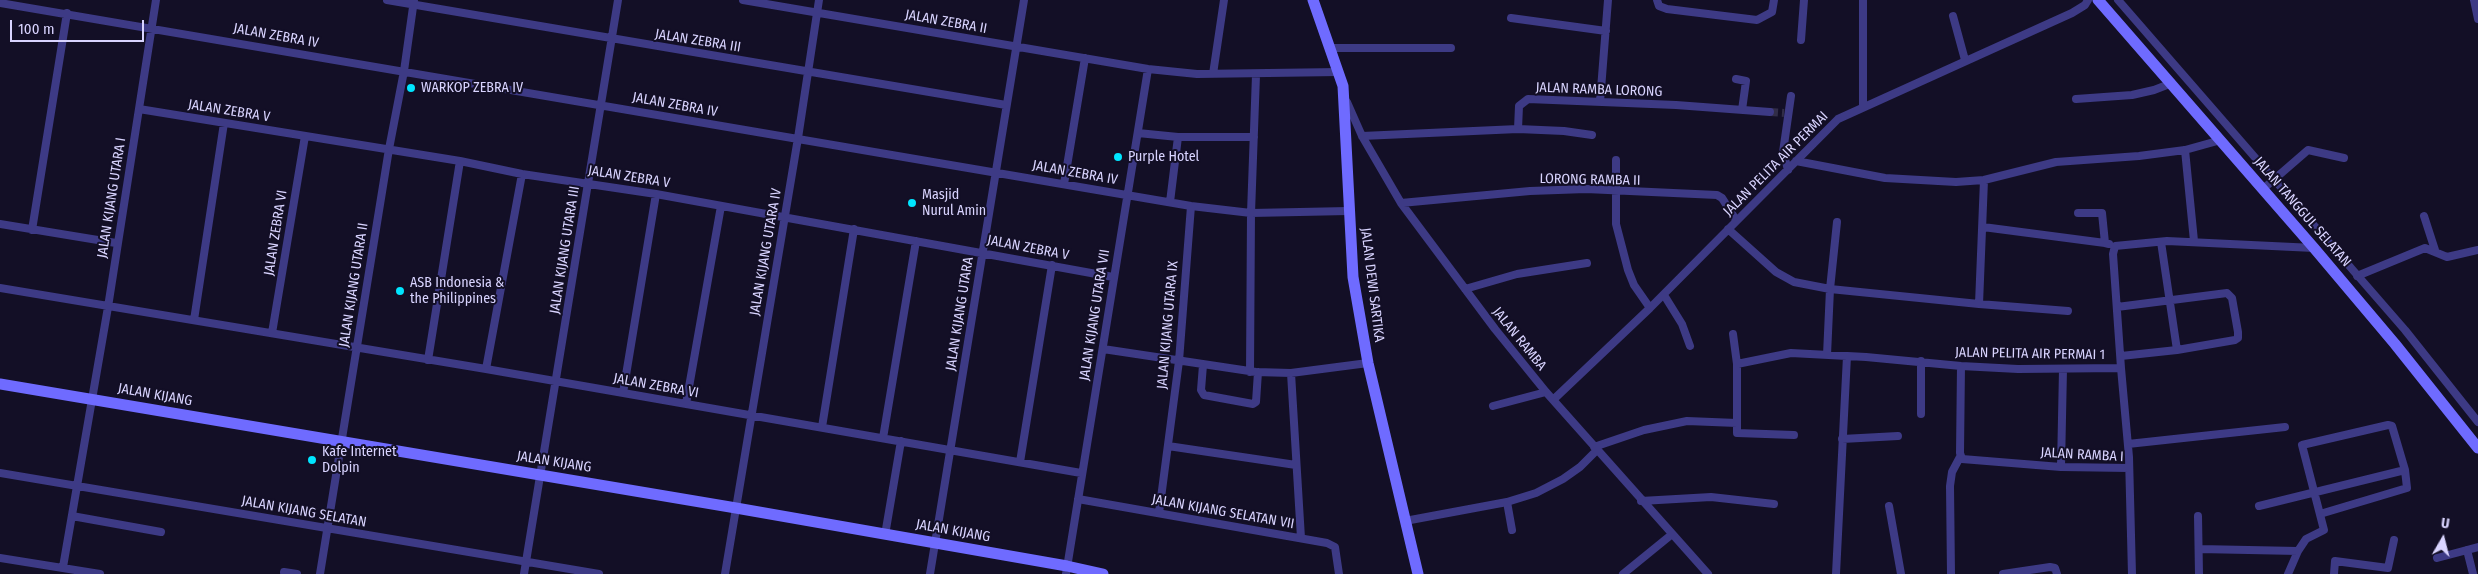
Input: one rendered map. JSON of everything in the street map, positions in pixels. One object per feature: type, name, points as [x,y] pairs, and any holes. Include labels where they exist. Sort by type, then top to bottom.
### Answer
[{"type":"street","name":"JALAN KIJANG UTARA I","points":[[92,399],[156,0]]},
{"type":"street","name":"JALAN ZEBRA III","points":[[387,0],[413,2],[611,39],[1006,105]]},
{"type":"street","name":"JALAN KIJANG UTARA III","points":[[540,474],[557,381],[618,0]]},
{"type":"street","name":"JALAN ZEBRA II","points":[[743,0],[1148,69],[1256,75],[1339,72]]},
{"type":"street","name":"JALAN KIJANG UTARA IV","points":[[736,508],[798,138],[819,0]]},
{"type":"street","name":"JALAN KIJANG UTARA","points":[[935,542],[1024,0]]},
{"type":"street","points":[[1213,74],[1224,0]]},
{"type":"street","name":"JALAN DEWI SARTIKA","points":[[1313,0],[1339,72],[1344,95],[1348,211],[1353,277],[1368,363],[1418,574]]},
{"type":"street","points":[[1600,102],[1608,0]]},
{"type":"street","points":[[1657,0],[1662,8],[1757,20],[1772,12],[1774,0]]},
{"type":"street","points":[[1801,40],[1804,0]]},
{"type":"street","points":[[1863,0],[1863,107]]},
{"type":"street","name":"JALAN PELITA AIR PERMAI","points":[[1553,400],[1650,308],[1838,119],[2072,12],[2084,5],[2088,0]]},
{"type":"street","name":"JALAN TANGGUL SELATAN","points":[[2098,0],[2314,248],[2478,448]]},
{"type":"street","name":"JALAN TANGGUL SELATAN","points":[[2118,0],[2405,330],[2478,422]]},
{"type":"street","points":[[2474,0],[2478,19]]},
{"type":"street","name":"JALAN KIJANG UTARA II","points":[[320,574],[389,149],[404,71],[413,2]]},
{"type":"street","name":"JALAN ZEBRA IV","points":[[0,3],[1191,206],[1251,213],[1348,211]]},
{"type":"street","points":[[32,230],[67,13]]},
{"type":"street","points":[[1953,16],[1965,60]]},
{"type":"street","points":[[1511,18],[1606,31]]},
{"type":"street","points":[[1331,48],[1451,48]]},
{"type":"street","points":[[1064,184],[1085,58]]},
{"type":"street","name":"JALAN KIJANG UTARA VII","points":[[1067,570],[1148,69]]},
{"type":"street","points":[[1203,365],[1201,387],[1203,394],[1253,404],[1256,402],[1251,213],[1256,75]]},
{"type":"street","points":[[1736,79],[1747,82],[1742,110]]},
{"type":"street","points":[[2076,99],[2132,94],[2175,87],[2189,82]]},
{"type":"street","name":"JALAN RAMBA","points":[[1344,95],[1362,136],[1401,203],[1465,289],[1546,392],[1670,535],[1708,574]]},
{"type":"street","points":[[1788,170],[1783,152],[1792,96]]},
{"type":"street","name":"JALAN RAMBA LORONG","points":[[1518,129],[1520,106],[1525,100],[1600,102],[1770,112]]},
{"type":"street","name":"JALAN ZEBRA V","points":[[139,109],[784,216],[1113,277]]},
{"type":"street","points":[[194,320],[224,123]]},
{"type":"street","points":[[1362,136],[1518,129],[1564,131],[1592,136]]},
{"type":"street","points":[[1138,133],[1178,137],[1254,137]]},
{"type":"street","name":"JALAN ZEBRA VI","points":[[272,333],[304,136]]},
{"type":"street","points":[[1170,202],[1178,137]]},
{"type":"street","points":[[1796,161],[1891,179],[1941,182],[1984,180],[2056,162],[2139,156],[2185,150],[2221,140]]},
{"type":"street","points":[[2185,150],[2194,242]]},
{"type":"street","points":[[2263,189],[2308,150],[2344,158]]},
{"type":"street","points":[[1616,160],[1615,219],[1626,264],[1634,285],[1650,308]]},
{"type":"street","points":[[428,360],[460,161]]},
{"type":"street","points":[[486,369],[522,174]]},
{"type":"street","points":[[1979,304],[1984,180]]},
{"type":"street","name":"LORONG RAMBA II","points":[[1401,203],[1530,191],[1586,189],[1615,192],[1717,195],[1722,198],[1736,220]]},
{"type":"street","points":[[623,393],[656,194]]},
{"type":"street","points":[[686,404],[721,206]]},
{"type":"street","name":"JALAN KIJANG UTARA IX","points":[[1159,513],[1179,361],[1191,206]]},
{"type":"street","points":[[2078,213],[2102,213],[2105,243]]},
{"type":"street","points":[[2424,216],[2435,250]]},
{"type":"street","points":[[1827,355],[1830,288],[1837,222]]},
{"type":"street","points":[[0,224],[116,243]]},
{"type":"street","points":[[1983,227],[2105,243],[2115,246],[2161,242],[2194,242],[2314,248]]},
{"type":"street","points":[[822,427],[854,229]]},
{"type":"street","points":[[1728,230],[1777,274],[1794,282],[1830,288],[1979,304],[2068,311]]},
{"type":"street","points":[[883,438],[916,241]]},
{"type":"street","points":[[2161,242],[2177,350]]},
{"type":"street","name":"JALAN PELITA AIR PERMAI 1","points":[[1737,364],[1784,354],[1847,356],[1961,366],[2062,369],[2121,368],[2113,254],[2115,246]]},
{"type":"street","points":[[2357,276],[2420,249],[2428,248],[2435,250],[2447,257],[2478,250]]},
{"type":"street","points":[[1465,289],[1517,274],[1587,263]]},
{"type":"street","points":[[1020,462],[1052,265]]},
{"type":"street","name":"JALAN ZEBRA VI","points":[[0,288],[557,381],[1082,473]]},
{"type":"street","points":[[2117,306],[2228,293],[2232,298],[2238,332],[2238,338],[2235,340],[2177,350],[2121,356]]},
{"type":"street","points":[[1664,294],[1682,324],[1690,346]]},
{"type":"street","points":[[1733,334],[1737,364],[1737,432],[1739,435],[1794,435]]},
{"type":"street","points":[[1103,349],[1254,372],[1291,373],[1368,363]]},
{"type":"street","points":[[1836,574],[1847,356]]},
{"type":"street","points":[[1921,362],[1921,414]]},
{"type":"street","points":[[1951,574],[1950,486],[1952,472],[1960,457],[1961,366]]},
{"type":"street","points":[[2121,368],[2129,468]]},
{"type":"street","points":[[2061,467],[2062,369]]},
{"type":"street","points":[[1291,373],[1301,538]]},
{"type":"street","name":"JALAN KIJANG","points":[[0,384],[935,542],[1067,570],[1103,574]]},
{"type":"street","points":[[1493,406],[1546,392]]},
{"type":"street","points":[[63,568],[92,399]]},
{"type":"street","points":[[1405,521],[1507,502],[1536,493],[1563,479],[1580,467],[1596,449],[1644,430],[1687,421],[1737,423]]},
{"type":"street","points":[[2288,574],[2298,551],[2310,536],[2324,531],[2302,448],[2304,444],[2390,425],[2394,428],[2408,485],[2405,489],[2320,514]]},
{"type":"street","points":[[2128,444],[2286,427]]},
{"type":"street","points":[[1842,439],[1898,436]]},
{"type":"street","points":[[885,534],[901,441]]},
{"type":"street","points":[[1168,446],[1296,465]]},
{"type":"street","name":"JALAN RAMBA I","points":[[1960,457],[1965,460],[2061,467],[2129,468],[2132,574]]},
{"type":"street","points":[[2258,506],[2405,470]]},
{"type":"street","name":"JALAN KIJANG SELATAN","points":[[0,473],[328,530],[599,574]]},
{"type":"street","points":[[524,574],[540,474]]},
{"type":"street","points":[[1641,500],[1711,497],[1774,504]]},
{"type":"street","name":"JALAN KIJANG SELATAN VII","points":[[1078,499],[1334,545],[1339,574]]},
{"type":"street","points":[[1507,502],[1512,530]]},
{"type":"street","points":[[1890,506],[1901,574]]},
{"type":"street","points":[[725,574],[736,508]]},
{"type":"street","points":[[72,516],[161,532]]},
{"type":"street","points":[[2198,516],[2199,574]]},
{"type":"street","points":[[1623,574],[1670,535]]},
{"type":"street","points":[[2334,574],[2336,561],[2388,568],[2394,540]]},
{"type":"street","points":[[930,574],[935,542]]},
{"type":"street","points":[[2437,558],[2478,547]]},
{"type":"street","points":[[2199,549],[2298,551]]},
{"type":"street","points":[[2467,550],[2473,574]]},
{"type":"street","points":[[0,558],[100,574]]},
{"type":"street","points":[[2003,574],[2050,567],[2055,568],[2057,574]]},
{"type":"street","points":[[284,572],[297,574]]},
{"type":"tunnel","points":[[1770,112],[1784,113]]},
{"type":"place","name":"WARKOP ZEBRA IV","points":[[411,88]]},
{"type":"place","name":"Purple Hotel","points":[[1118,157]]},
{"type":"place","name":"Masjid Nurul Amin","points":[[912,203]]},
{"type":"place","name":"ASB Indonesia & the Philippines","points":[[400,291]]},
{"type":"place","name":"Kafe Internet Dolpin","points":[[312,460]]}]
